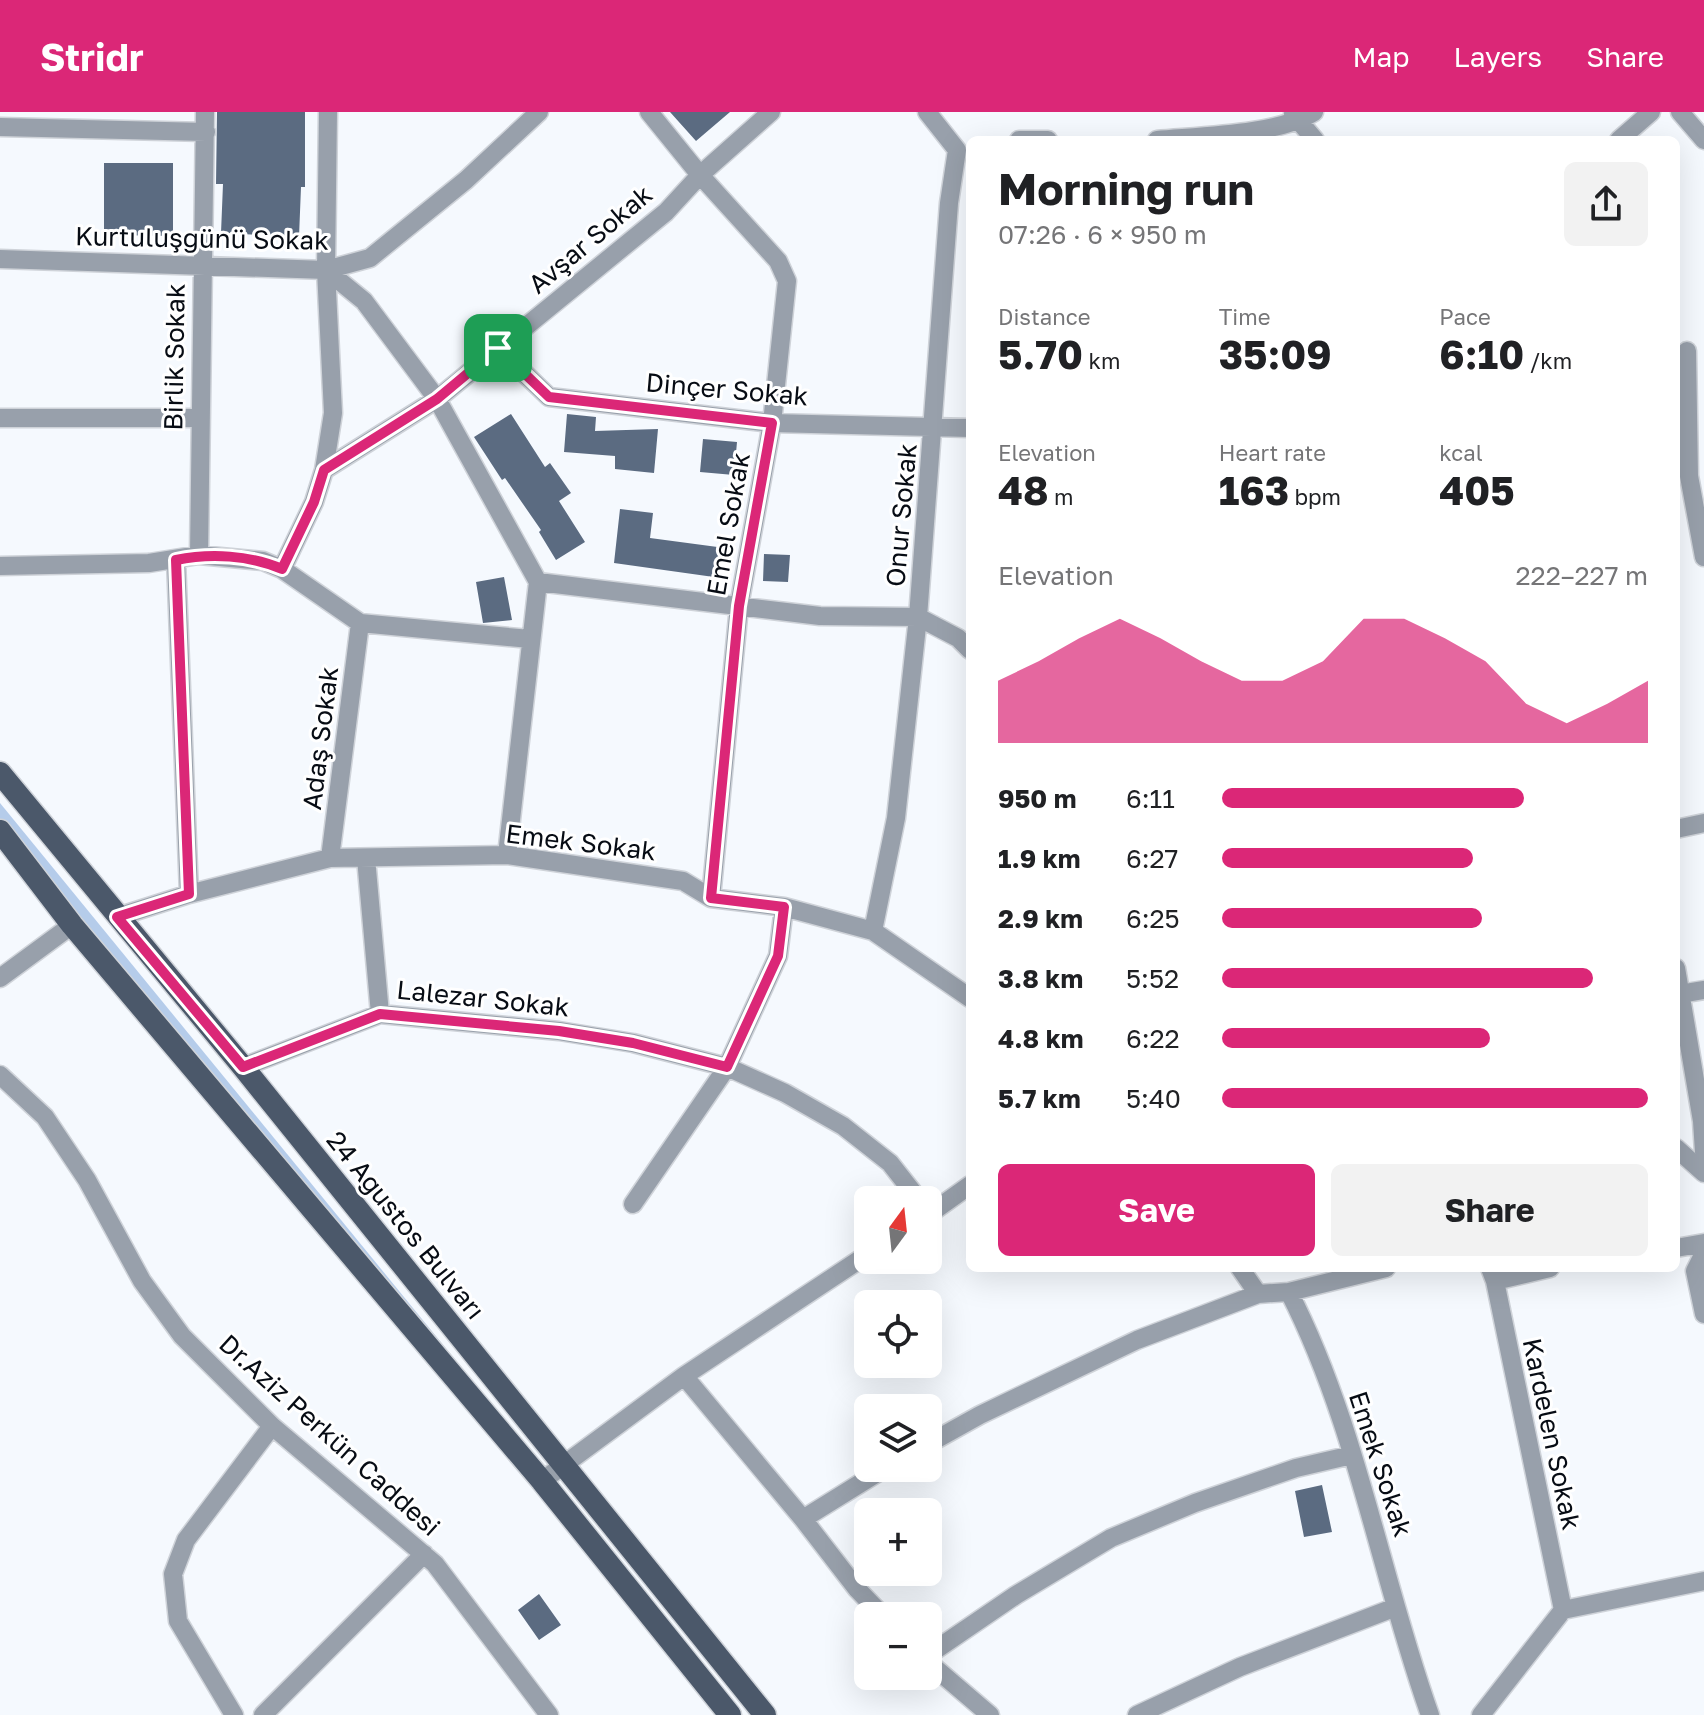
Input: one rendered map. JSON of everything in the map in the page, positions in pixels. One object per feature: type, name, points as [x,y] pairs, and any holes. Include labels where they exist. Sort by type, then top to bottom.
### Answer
[{"type":"main road","name":"24 Ağustos Bulvarı","points":[[0,773],[243,1067],[765,1715]]},
{"type":"main road","points":[[0,831],[72,925],[542,1481],[730,1715]]},
{"type":"street","name":"Birlik Sokak","points":[[199,555],[205,112]]},
{"type":"street","points":[[282,569],[314,502],[324,470],[333,413],[326,270],[328,112]]},
{"type":"street","name":"Kurtuluşgünü Sokak","points":[[0,259],[326,270],[370,258],[466,180],[539,112]]},
{"type":"street","name":"Emel Sokak","points":[[649,112],[700,175],[778,261],[787,281],[772,423],[739,606],[711,898]]},
{"type":"street","name":"Avşar Sokak","points":[[324,470],[437,399],[666,212],[700,175],[771,112]]},
{"type":"street","name":"Onur Sokak","points":[[873,931],[896,818],[918,617],[949,203],[963,149],[927,112]]},
{"type":"street","points":[[1624,136],[1651,112]]},
{"type":"street","points":[[1680,112],[1704,140]]},
{"type":"street","points":[[1206,136],[1230,134],[1301,115],[1313,136]]},
{"type":"street","points":[[0,127],[206,132]]},
{"type":"street","points":[[326,270],[364,301],[437,399],[538,582],[507,855]]},
{"type":"street","name":"Dinçer Sokak","points":[[498,348],[549,397],[772,423],[966,428]]},
{"type":"street","points":[[1689,350],[1689,476],[1704,557]]},
{"type":"street","points":[[0,418],[199,418]]},
{"type":"street","points":[[0,566],[149,563],[199,555],[263,561],[282,569],[360,623],[530,639]]},
{"type":"street","points":[[176,560],[189,894]]},
{"type":"street","points":[[538,582],[820,616],[918,617],[966,645]]},
{"type":"street","name":"Adaş Sokak","points":[[330,858],[360,623]]},
{"type":"street","points":[[1680,828],[1704,823]]},
{"type":"street","name":"Emek Sokak","points":[[117,917],[189,894],[330,858],[507,855],[683,881],[711,898],[784,907],[873,931],[966,995]]},
{"type":"street","points":[[366,858],[380,1014]]},
{"type":"street","points":[[633,1204],[727,1067],[778,956],[784,907]]},
{"type":"street","points":[[0,978],[72,925]]},
{"type":"street","points":[[1704,990],[1680,994],[1702,1121],[1704,1152]]},
{"type":"street","name":"Lalezar Sokak","points":[[243,1067],[380,1014],[559,1031],[633,1043],[727,1067],[785,1093],[843,1126],[890,1163],[908,1186]]},
{"type":"street","name":"Dr.Aziz Perkün Caddesi","points":[[0,1075],[45,1117],[87,1180],[142,1281],[182,1336],[272,1426],[424,1554],[449,1579],[549,1715]]},
{"type":"street","points":[[1680,1152],[1704,1173]]},
{"type":"street","points":[[942,1201],[966,1187]]},
{"type":"street","points":[[1680,1247],[1704,1243]]},
{"type":"street","points":[[1704,1253],[1695,1271],[1704,1314]]},
{"type":"street","points":[[542,1481],[684,1376],[854,1263]]},
{"type":"street","points":[[1243,1272],[1258,1294]]},
{"type":"street","points":[[942,1436],[1137,1340],[1258,1294],[1289,1292],[1370,1272]]},
{"type":"street","name":"Kardelen Sokak","points":[[1492,1274],[1563,1610]]},
{"type":"street","name":"Emek Sokak","points":[[1289,1292],[1310,1333],[1352,1455],[1430,1715]]},
{"type":"street","points":[[684,1376],[870,1602]]},
{"type":"street","points":[[234,1715],[178,1621],[173,1574],[186,1540],[272,1426]]},
{"type":"street","points":[[942,1645],[1016,1595],[1111,1538],[1195,1503],[1296,1468],[1352,1455]]},
{"type":"street","points":[[803,1519],[862,1482]]},
{"type":"street","points":[[263,1715],[424,1554]]},
{"type":"street","points":[[1481,1715],[1563,1610],[1704,1581]]},
{"type":"street","points":[[1137,1715],[1240,1667],[1396,1607]]},
{"type":"street","points":[[942,1674],[990,1715]]},
{"type":"shaded area","points":[[0,803],[534,1456],[526,1463],[0,820]]},
{"type":"building","points":[[217,112],[305,112],[305,187],[301,187],[299,237],[221,233],[223,184],[216,184]]},
{"type":"building","points":[[670,112],[730,112],[696,141]]},
{"type":"building","points":[[104,163],[173,163],[173,236],[104,235]]},
{"type":"building","points":[[511,414],[545,467],[550,463],[571,493],[559,501],[585,542],[556,560],[539,532],[541,530],[505,478],[502,480],[474,437]]},
{"type":"building","points":[[567,414],[596,417],[595,431],[658,429],[654,473],[615,469],[615,456],[564,452]]},
{"type":"building","points":[[703,439],[737,442],[734,475],[700,472]]},
{"type":"building","points":[[620,509],[653,513],[650,538],[725,548],[721,578],[614,563]]},
{"type":"building","points":[[764,554],[790,555],[788,582],[763,581]]},
{"type":"building","points":[[504,577],[512,620],[483,623],[476,582]]},
{"type":"building","points":[[1322,1485],[1332,1532],[1304,1537],[1295,1491]]},
{"type":"building","points":[[539,1594],[561,1625],[539,1640],[518,1610]]},
{"type":"route","points":[[498,348],[549,397],[772,423],[739,606],[711,898],[784,907],[778,956],[727,1067],[633,1043],[559,1031],[380,1014],[243,1067],[117,917],[189,894],[176,560],[199,555],[263,561],[282,569],[314,502],[324,470],[437,399],[498,348]]}]
